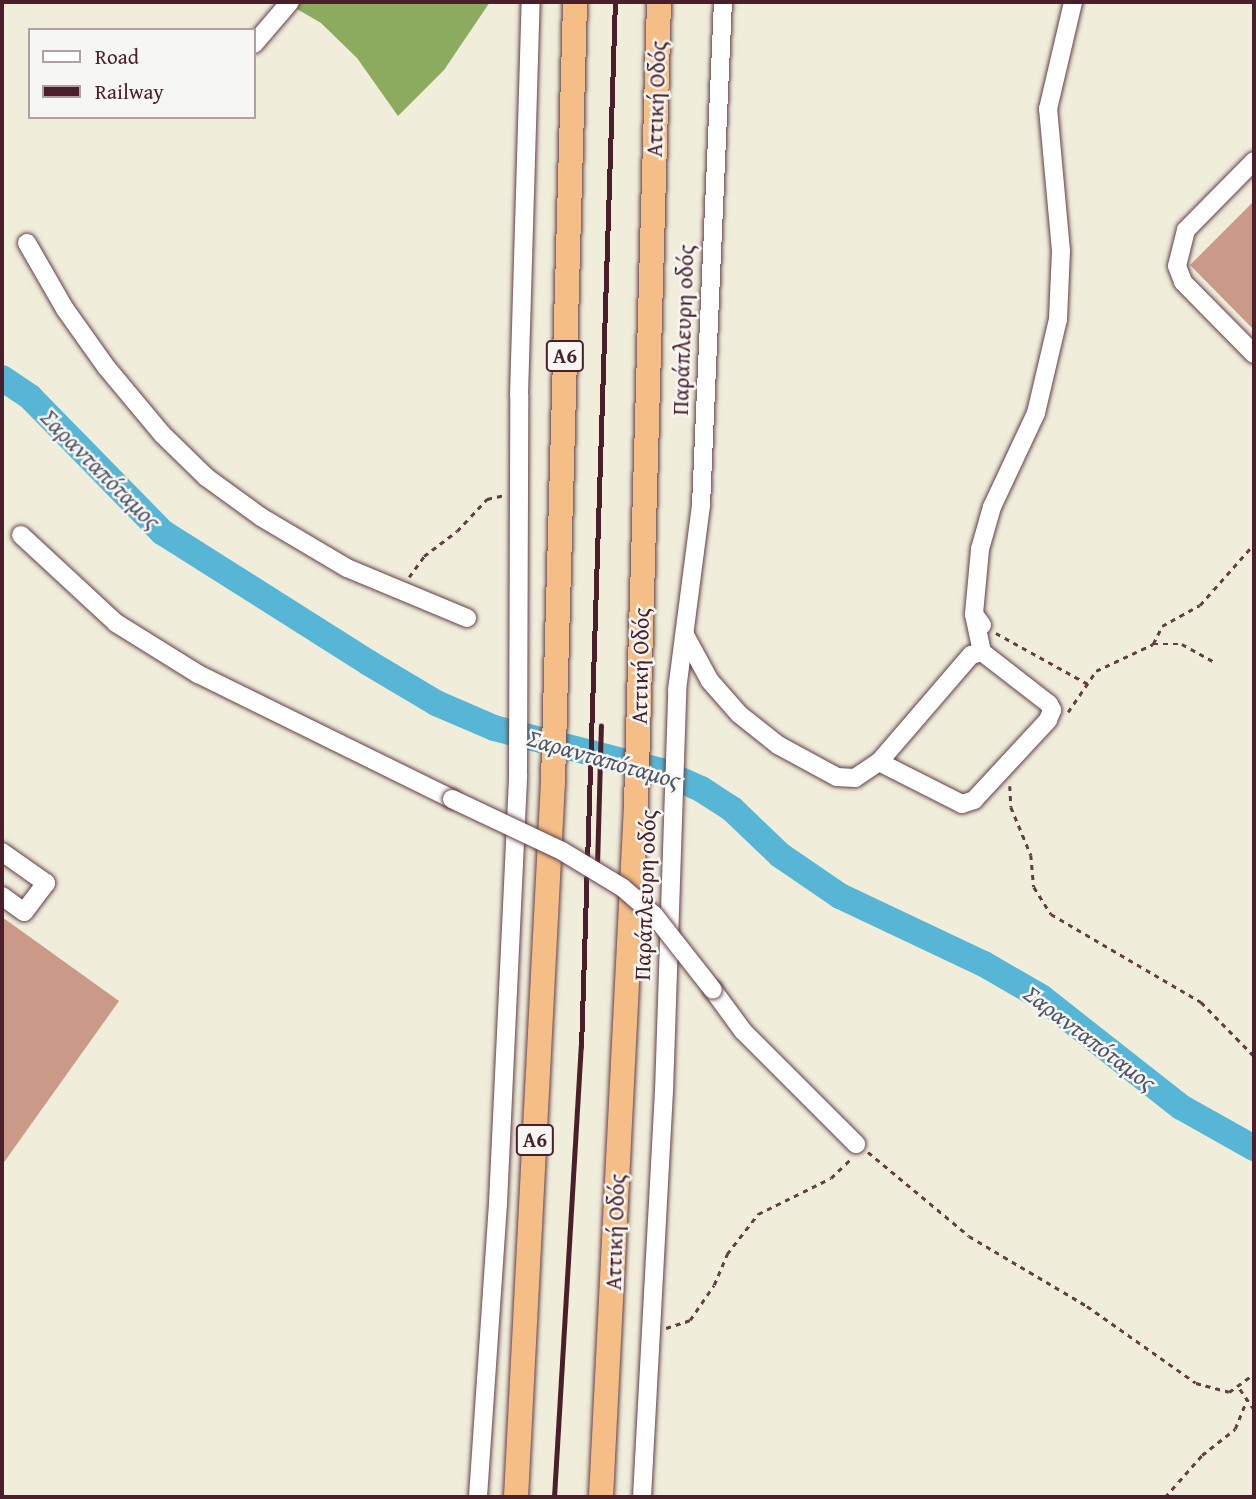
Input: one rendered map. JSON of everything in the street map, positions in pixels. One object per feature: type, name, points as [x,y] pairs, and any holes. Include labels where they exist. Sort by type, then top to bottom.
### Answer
[{"type":"highway","name":"Α6","points":[[516,1497],[553,782],[575,2]]},
{"type":"highway","name":"Αττική Οδός","points":[[601,1497],[638,733],[659,2]]},
{"type":"street","points":[[256,42],[290,2]]},
{"type":"street","points":[[478,1497],[498,1203],[518,774],[518,491],[531,2]]},
{"type":"street","name":"Παράπλευρη οδός","points":[[642,1497],[653,1328],[674,743],[701,505],[723,2]]},
{"type":"street","points":[[982,652],[978,620],[979,549],[992,507],[1036,412],[1058,318],[1061,251],[1048,109],[1073,2]]},
{"type":"street","points":[[1254,161],[1186,230],[1177,267],[1183,282],[1254,354]]},
{"type":"street","points":[[27,243],[65,309],[107,368],[162,434],[205,477],[336,562],[398,591],[467,618]]},
{"type":"street","points":[[21,535],[116,623],[198,674],[562,851],[623,888],[654,915],[743,1031],[856,1144]]},
{"type":"street","points":[[685,635],[710,681],[739,714],[778,745],[837,777],[855,778],[878,762],[971,655],[982,652],[998,661],[1052,710],[974,800],[962,804],[878,762]]},
{"type":"street","points":[[2,852],[46,883],[24,912],[2,896]]},
{"type":"path","points":[[398,591],[424,556],[457,531],[486,499],[518,491]]},
{"type":"path","points":[[1153,644],[1162,626],[1200,605],[1254,544]]},
{"type":"path","points":[[978,620],[1088,684]]},
{"type":"path","points":[[1067,714],[1088,684],[1113,659],[1153,644],[1182,643],[1216,663]]},
{"type":"path","points":[[1014,778],[1011,807],[1027,841],[1039,900],[1060,923],[1201,1002],[1254,1056]]},
{"type":"path","points":[[653,1328],[674,1329],[690,1320],[742,1230],[780,1201],[831,1178],[853,1156],[856,1144],[912,1192],[938,1206],[969,1236],[1087,1306],[1175,1370],[1218,1391],[1239,1388],[1254,1374]]},
{"type":"path","points":[[1239,1388],[1254,1409]]},
{"type":"path","points":[[1165,1497],[1202,1455],[1235,1429],[1248,1399]]},
{"type":"green space","points":[[285,2],[490,2],[444,70],[398,116],[357,58],[321,23]]},
{"type":"building","points":[[1254,201],[1254,330],[1190,265]]},
{"type":"building","points":[[2,917],[119,1001],[2,1165]]},
{"type":"waterway","name":"Σαρανταπόταμος","points":[[2,378],[30,397],[162,532],[369,663],[436,703],[494,728],[661,771],[701,789],[732,809],[780,855],[840,896],[984,964],[1041,997],[1181,1107],[1254,1148]]},
{"type":"railway","points":[[554,1497],[581,1047],[615,2]]},
{"type":"railway","points":[[597,866],[601,726]]}]
